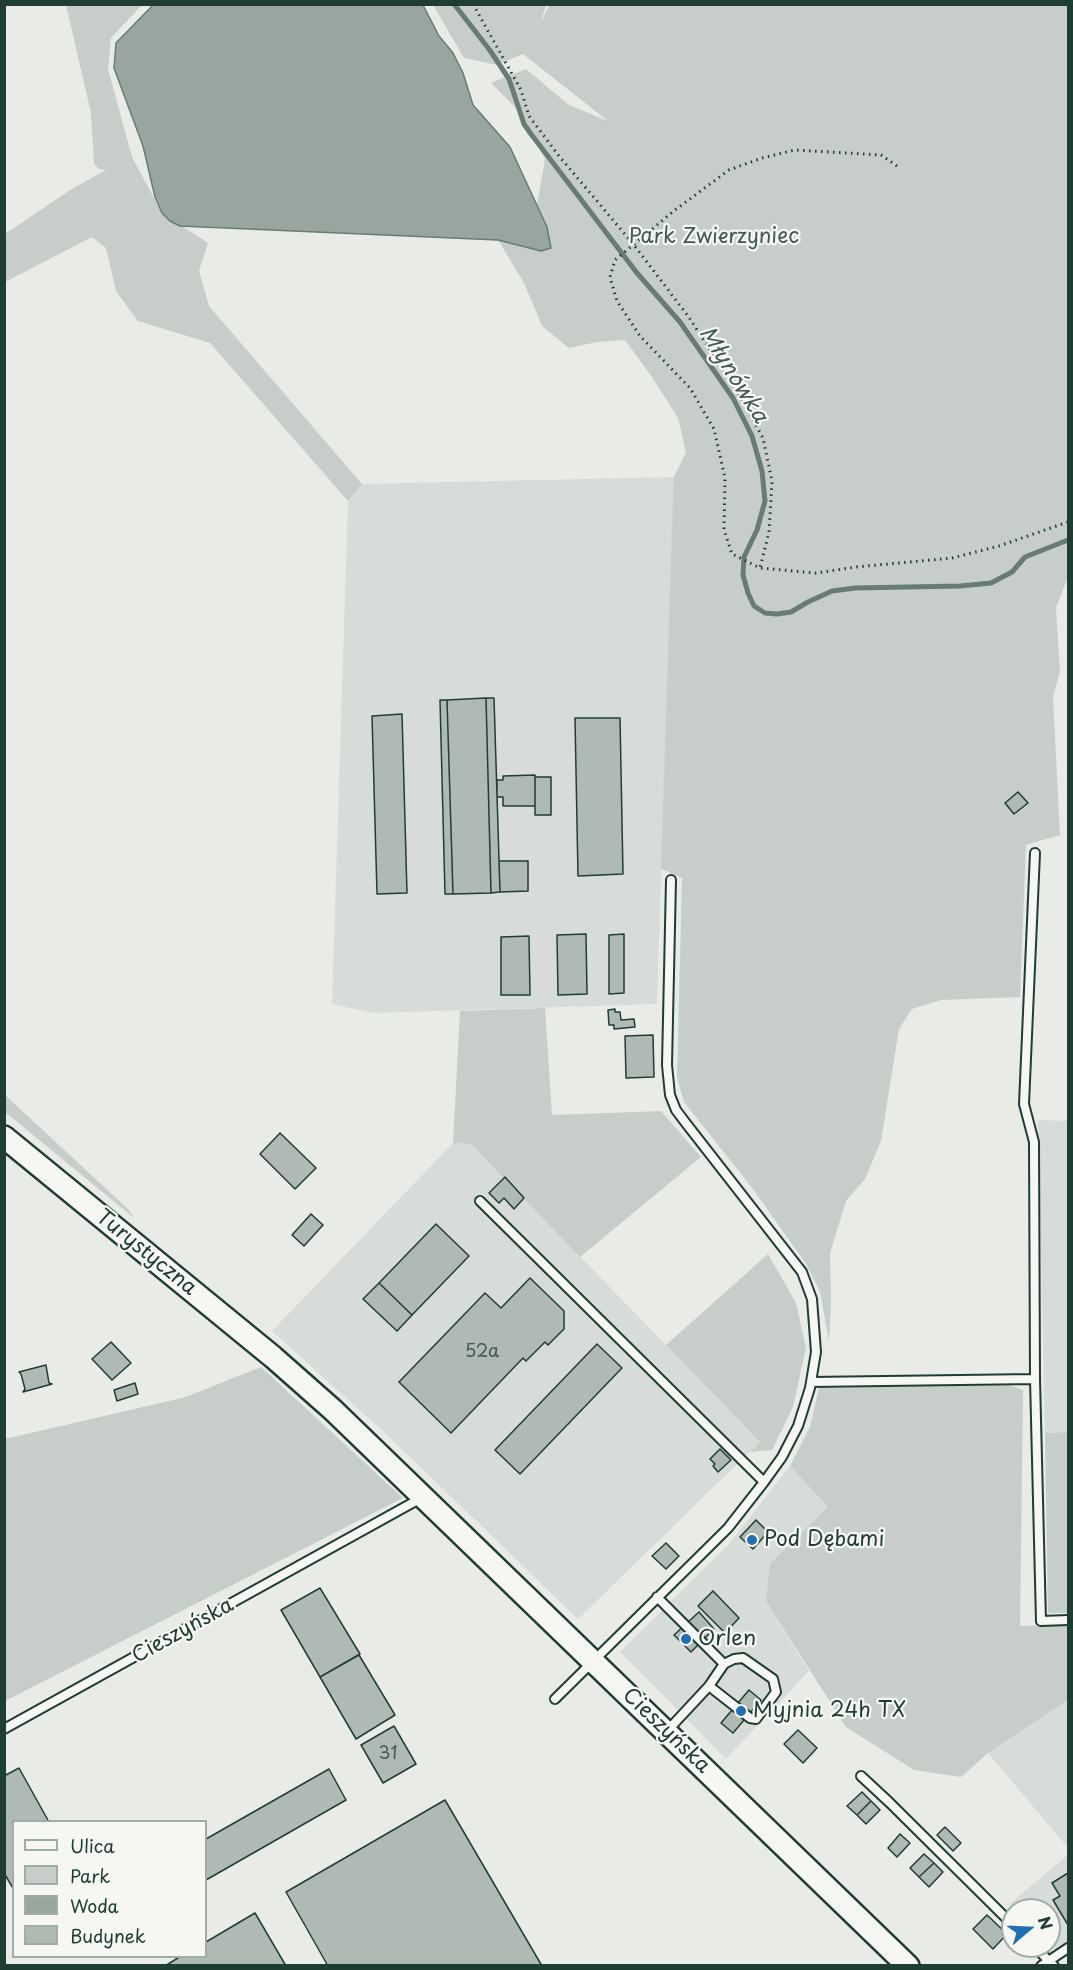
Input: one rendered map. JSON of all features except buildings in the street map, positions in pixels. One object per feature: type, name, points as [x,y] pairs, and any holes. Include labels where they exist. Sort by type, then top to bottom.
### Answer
[{"type":"main road","name":"Turystyczna","points":[[4,1137],[287,1370]]},
{"type":"main road","name":"Cieszyńska","points":[[287,1370],[424,1496],[908,1965]]},
{"type":"lane","points":[[1035,853],[1024,1104],[1034,1142],[1035,1379],[1041,1621],[1068,1620]]},
{"type":"lane","points":[[555,1699],[728,1528],[764,1482],[782,1456],[798,1426],[811,1382],[816,1352],[813,1299],[802,1272],[676,1110],[670,1095],[667,1065],[670,880]]},
{"type":"lane","points":[[480,1201],[764,1482]]},
{"type":"lane","points":[[811,1382],[1035,1379]]},
{"type":"lane","name":"Cieszyńska","points":[[4,1729],[424,1496]]},
{"type":"lane","points":[[657,1597],[724,1664]]},
{"type":"lane","points":[[666,1731],[709,1686],[724,1664],[735,1659],[743,1658],[773,1679],[776,1692],[756,1719],[750,1718],[709,1686]]},
{"type":"lane","points":[[861,1776],[1001,1913]]},
{"type":"lane","points":[[1048,1964],[1068,1948]]},
{"type":"path","points":[[473,4],[521,90],[529,116],[559,156],[634,245],[688,316],[736,389],[763,438],[772,481],[769,532],[760,568]]},
{"type":"path","points":[[897,166],[881,155],[816,151],[795,150],[762,158],[729,171],[675,210],[615,260],[610,277],[617,301],[640,336],[690,388],[714,429],[725,478],[724,530],[732,554],[760,568],[816,573],[952,558],[999,546],[1068,522]]},
{"type":"shaded area","points":[[674,477],[657,1004],[374,1013],[332,1004],[348,501],[362,484]]},
{"type":"shaded area","points":[[1038,1120],[1068,1121],[1068,1432],[1045,1433]]},
{"type":"shaded area","points":[[453,1143],[471,1144],[760,1442],[578,1619],[385,1433],[272,1331]]},
{"type":"shaded area","points":[[790,1466],[828,1507],[766,1601],[809,1671],[726,1759],[620,1652],[729,1544]]},
{"type":"shaded area","points":[[1068,1700],[1068,1848],[988,1753]]},
{"type":"shaded area","points":[[1068,1855],[1068,1955],[1064,1957],[1061,1954],[1061,1898],[1016,1898]]},
{"type":"green space","name":"Park Zwierzyniec","points":[[550,4],[1068,5],[1068,577],[1056,608],[1060,672],[1053,697],[1060,835],[1026,845],[1020,997],[941,1000],[912,1009],[899,1029],[881,1141],[865,1179],[846,1201],[830,1253],[829,1341],[820,1292],[806,1264],[753,1189],[684,1102],[677,1078],[682,878],[661,869],[674,477],[686,452],[678,418],[625,340],[597,342],[569,348],[542,326],[524,283],[498,240],[541,251],[547,227],[537,205],[545,159],[515,107],[491,83],[526,69],[569,105],[608,121],[523,54],[497,65],[464,58],[433,5],[546,5],[541,22]]},
{"type":"green space","points":[[66,5],[142,5],[111,38],[108,69],[132,157],[162,213],[208,243],[199,271],[209,306],[362,484],[348,501],[210,343],[138,321],[116,291],[106,248],[92,237],[5,282],[5,234],[70,190],[106,170],[99,169],[94,164],[91,113]]},
{"type":"green space","points":[[545,1008],[552,1115],[661,1111],[701,1157],[580,1257],[471,1144],[453,1143],[460,1011]]},
{"type":"green space","points":[[5,1095],[128,1209],[134,1218],[5,1112]]},
{"type":"green space","points":[[768,1254],[796,1303],[806,1348],[793,1407],[772,1450],[750,1452],[760,1442],[666,1345]]},
{"type":"green space","points":[[261,1367],[403,1498],[5,1701],[5,1439],[186,1397]]},
{"type":"green space","points":[[1010,1385],[1023,1390],[1020,1626],[1068,1625],[1068,1700],[988,1753],[961,1777],[914,1770],[846,1727],[766,1601],[770,1564],[828,1507],[790,1466],[810,1427],[819,1388]]},
{"type":"green space","points":[[1068,1432],[1068,1613],[1048,1613],[1045,1433]]},
{"type":"water","points":[[153,5],[423,5],[439,36],[453,53],[463,73],[473,105],[510,147],[547,227],[551,248],[541,251],[498,240],[180,226],[170,221],[162,213],[155,197],[143,146],[114,68],[116,43]]},
{"type":"waterway","name":"Młynówka","points":[[454,4],[509,79],[524,124],[637,273],[680,322],[733,398],[752,436],[762,471],[765,501],[757,530],[744,557],[743,575],[754,606],[765,613],[777,614],[791,612],[832,591],[855,588],[960,586],[991,583],[1012,572],[1025,557],[1068,540]]},
{"type":"place","name":"Pod Dębami","points":[[752,1540]]},
{"type":"place","name":"Orlen","points":[[686,1639]]},
{"type":"place","name":"Myjnia 24h TX","points":[[741,1711]]}]
